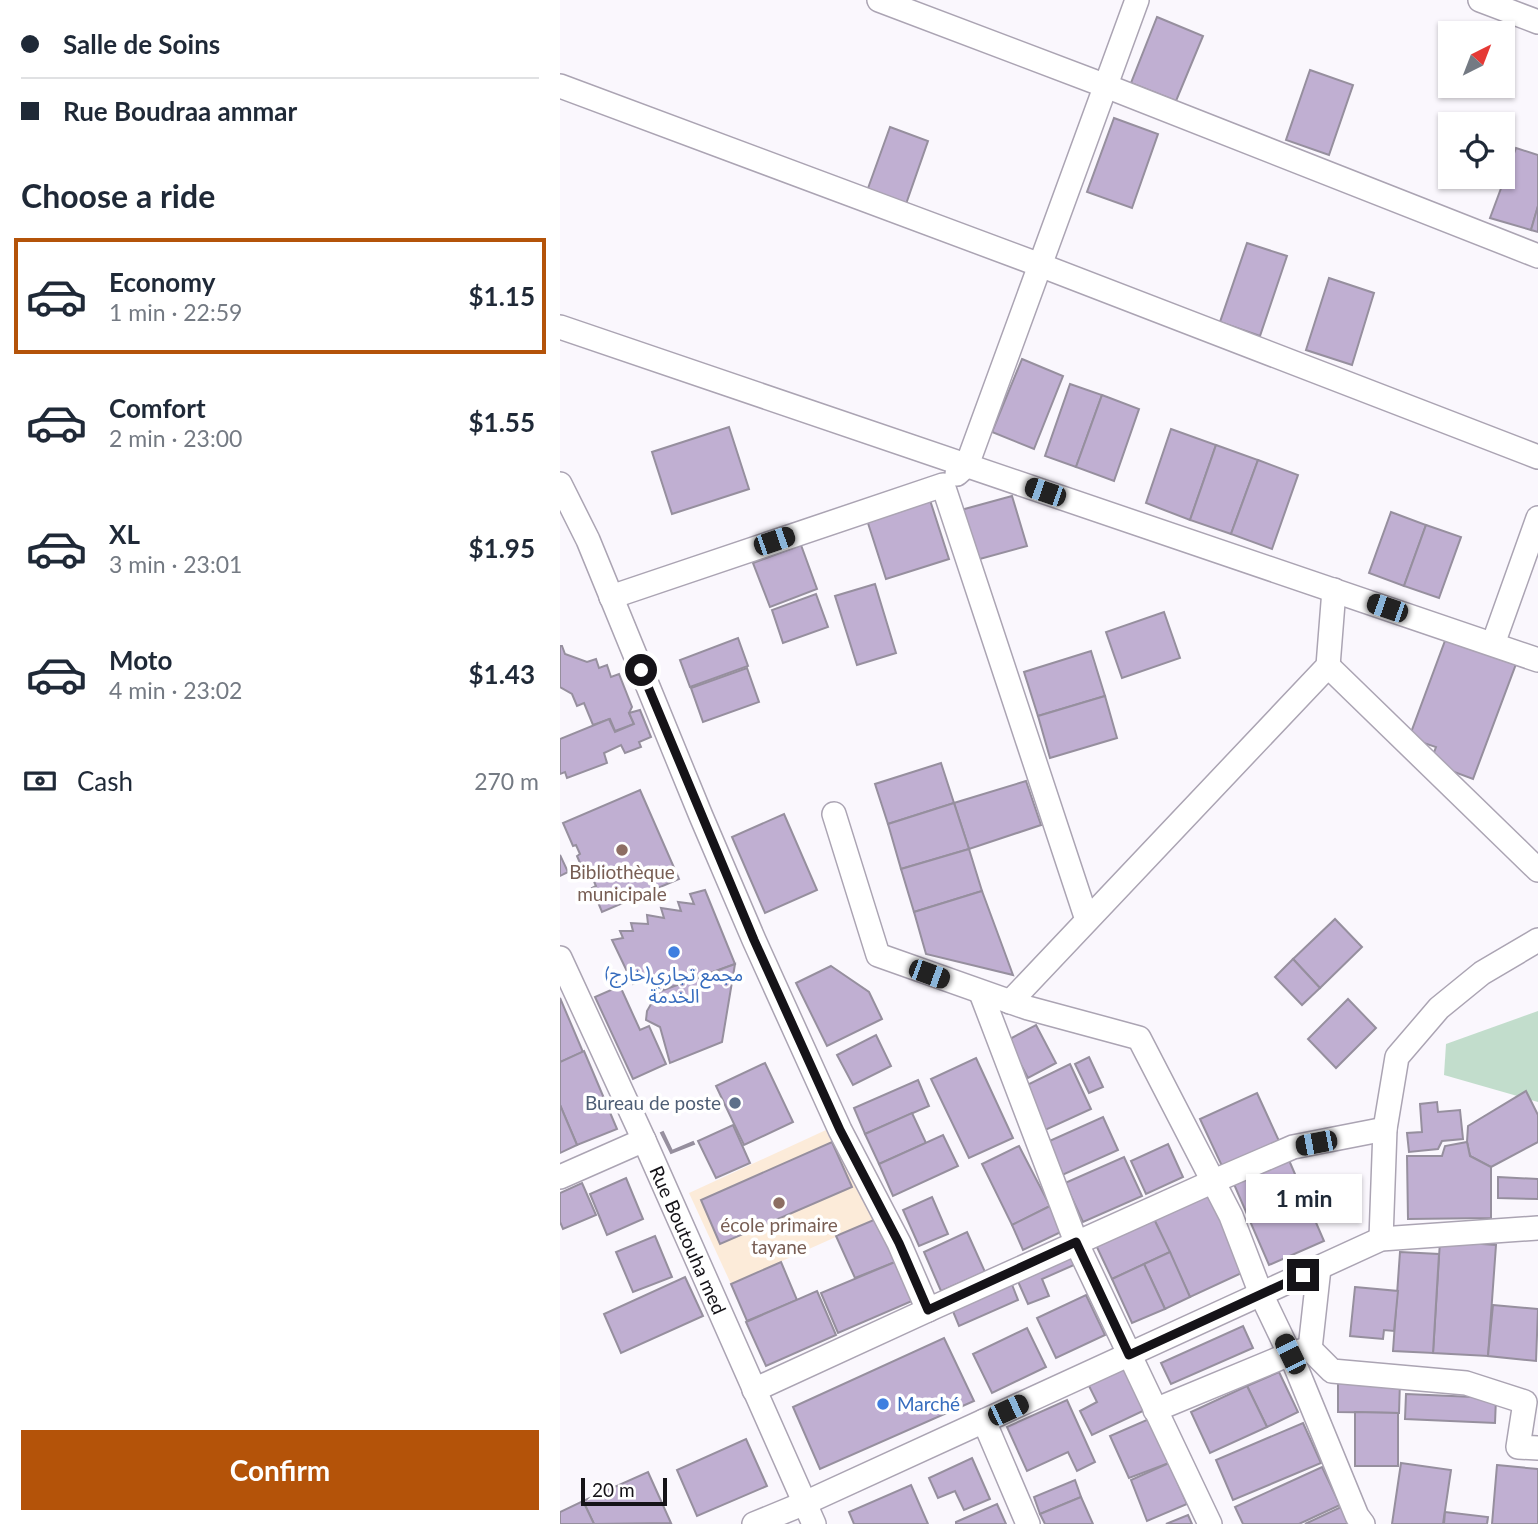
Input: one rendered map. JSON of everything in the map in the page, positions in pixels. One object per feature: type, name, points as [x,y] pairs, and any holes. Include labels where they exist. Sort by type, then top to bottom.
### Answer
[{"type":"street","points":[[879,0],[1538,256]]},
{"type":"street","points":[[611,597],[943,485],[967,465],[1137,0]]},
{"type":"street","points":[[1480,0],[1538,22]]},
{"type":"street","points":[[560,86],[1040,265],[1538,457]]},
{"type":"street","points":[[560,327],[1538,660]]},
{"type":"street","points":[[560,484],[588,540],[754,940],[840,1130],[894,1234],[928,1310]]},
{"type":"street","points":[[943,485],[1087,920]]},
{"type":"street","points":[[1493,644],[1538,518]]},
{"type":"street","points":[[1010,1002],[1328,666],[1334,590]]},
{"type":"street","points":[[1328,666],[1538,870]]},
{"type":"street","points":[[834,814],[878,956],[981,993],[1139,1038],[1231,1216],[1261,1294],[1300,1351],[1357,1516],[1363,1524]]},
{"type":"street","points":[[1381,1239],[1385,1129],[1397,1057],[1439,1008],[1482,973],[1538,940]]},
{"type":"street","name":"Rue Boutouha med","points":[[560,958],[814,1524]]},
{"type":"street","points":[[981,993],[1076,1242],[1210,1524]]},
{"type":"street","points":[[754,1390],[1076,1242],[1293,1147],[1385,1129]]},
{"type":"street","points":[[560,1177],[643,1140]]},
{"type":"street","points":[[754,1524],[1381,1239],[1538,1228]]},
{"type":"street","points":[[1300,1351],[1319,1268]]},
{"type":"street","points":[[1155,1410],[1300,1351]]},
{"type":"street","points":[[1300,1351],[1332,1371],[1466,1382],[1525,1402],[1518,1447],[1538,1448]]},
{"type":"street","points":[[984,1421],[1028,1524]]},
{"type":"shaded area","name":"école primaire tayane","points":[[826,1130],[869,1212],[876,1219],[731,1284],[689,1193]]},
{"type":"green space","points":[[1538,1011],[1538,1102],[1444,1075],[1446,1044]]},
{"type":"building","points":[[1157,17],[1203,36],[1176,101],[1131,83]]},
{"type":"building","points":[[1310,70],[1353,85],[1329,155],[1286,140]]},
{"type":"building","points":[[1114,118],[1158,134],[1132,208],[1087,192]]},
{"type":"building","points":[[890,127],[928,141],[906,204],[867,191]]},
{"type":"building","points":[[1516,148],[1538,155],[1538,206],[1531,230],[1490,218],[1501,189],[1515,189]]},
{"type":"building","points":[[1538,206],[1538,232],[1531,230]]},
{"type":"building","points":[[1247,243],[1287,256],[1260,336],[1220,322]]},
{"type":"building","points":[[1329,278],[1374,293],[1352,365],[1306,350]]},
{"type":"building","points":[[1022,359],[1063,376],[1034,449],[992,432]]},
{"type":"building","points":[[1070,384],[1102,395],[1076,467],[1045,456]]},
{"type":"building","points":[[1102,395],[1139,409],[1114,481],[1076,467]]},
{"type":"building","points":[[729,427],[749,489],[672,514],[652,452]]},
{"type":"building","points":[[1171,429],[1216,445],[1190,520],[1146,503]]},
{"type":"building","points":[[1216,445],[1258,460],[1231,534],[1190,520]]},
{"type":"building","points":[[1258,460],[1298,475],[1272,549],[1231,534]]},
{"type":"building","points":[[1012,496],[1027,546],[976,560],[961,510]]},
{"type":"building","points":[[929,497],[949,559],[886,579],[866,517]]},
{"type":"building","points":[[1391,512],[1426,525],[1404,586],[1369,573]]},
{"type":"building","points":[[1426,525],[1461,537],[1439,598],[1404,586]]},
{"type":"building","points":[[801,545],[817,589],[770,607],[753,563]]},
{"type":"building","points":[[875,584],[896,653],[857,665],[835,596]]},
{"type":"building","points":[[816,594],[828,627],[783,643],[772,610]]},
{"type":"building","points":[[1164,612],[1180,658],[1122,678],[1106,632]]},
{"type":"building","points":[[738,638],[748,666],[690,687],[680,660]]},
{"type":"building","points":[[1446,638],[1516,664],[1473,779],[1430,763],[1436,747],[1409,738]]},
{"type":"building","points":[[560,646],[565,654],[587,662],[596,659],[599,668],[607,665],[611,677],[619,674],[632,707],[629,713],[634,724],[615,731],[610,719],[593,725],[584,703],[577,706],[572,694],[560,687]]},
{"type":"building","points":[[1091,651],[1105,696],[1038,716],[1024,672]]},
{"type":"building","points":[[747,668],[759,702],[703,722],[691,688]]},
{"type":"building","points":[[1105,696],[1117,738],[1050,758],[1038,716]]},
{"type":"building","points":[[640,710],[651,737],[639,742],[641,747],[625,753],[621,745],[604,753],[607,763],[567,778],[565,772],[560,774],[560,739],[609,719],[615,732],[634,724],[629,713]]},
{"type":"building","points":[[941,763],[954,803],[888,824],[875,784]]},
{"type":"building","points":[[1026,781],[1041,825],[969,849],[954,803]]},
{"type":"building","name":"Bibliothèque municipale","points":[[640,790],[679,879],[602,912],[592,888],[596,886],[592,877],[587,879],[577,856],[580,854],[576,845],[573,846],[563,823]]},
{"type":"building","points":[[954,803],[969,849],[901,869],[888,824]]},
{"type":"building","points":[[784,814],[817,890],[765,913],[732,837]]},
{"type":"building","points":[[969,849],[982,891],[914,912],[901,869]]},
{"type":"building","points":[[560,855],[568,872],[560,876]]},
{"type":"building","name":"(مجمع تجاري(خارج الخدمة","points":[[705,890],[735,964],[658,992],[650,977],[633,984],[612,940],[623,938],[620,931],[633,931],[631,923],[648,924],[647,915],[664,918],[661,908],[681,911],[678,902],[694,904],[690,894]]},
{"type":"building","points":[[982,891],[1013,975],[926,954],[914,912]]},
{"type":"building","points":[[1335,919],[1362,947],[1320,988],[1293,959]]},
{"type":"building","points":[[1293,959],[1320,988],[1302,1005],[1275,977]]},
{"type":"building","points":[[735,964],[722,1042],[670,1063],[660,1027],[646,1020],[647,1011],[658,992]]},
{"type":"building","points":[[831,966],[869,992],[882,1019],[827,1046],[796,983]]},
{"type":"building","points":[[620,986],[640,1030],[649,1026],[666,1064],[633,1079],[595,997]]},
{"type":"building","points":[[560,998],[583,1052],[560,1062]]},
{"type":"building","points":[[1348,999],[1376,1028],[1336,1068],[1308,1039]]},
{"type":"building","points":[[1036,1025],[1056,1063],[1028,1078],[1008,1040]]},
{"type":"building","points":[[876,1035],[891,1066],[853,1085],[837,1055]]},
{"type":"building","points":[[584,1051],[617,1129],[577,1145],[560,1105],[560,1062]]},
{"type":"building","points":[[1089,1057],[1103,1087],[1089,1093],[1075,1064]]},
{"type":"building","points":[[976,1058],[1013,1138],[969,1158],[931,1079]]},
{"type":"building","points":[[765,1063],[793,1122],[744,1145],[716,1086]]},
{"type":"building","points":[[1070,1064],[1091,1109],[1043,1131],[1023,1087]]},
{"type":"building","points":[[918,1080],[929,1106],[865,1134],[854,1108]]},
{"type":"building","points":[[1526,1091],[1538,1115],[1538,1142],[1491,1167],[1470,1156],[1468,1126]]},
{"type":"building","points":[[1257,1093],[1279,1141],[1222,1166],[1200,1119]]},
{"type":"building","points":[[1437,1102],[1438,1112],[1460,1110],[1463,1139],[1442,1141],[1438,1149],[1409,1152],[1407,1133],[1422,1132],[1420,1104]]},
{"type":"building","points":[[560,1105],[577,1145],[560,1153]]},
{"type":"building","points":[[912,1113],[926,1143],[879,1164],[865,1134]]},
{"type":"building","points":[[1103,1117],[1118,1150],[1060,1176],[1045,1143]]},
{"type":"building","points":[[733,1125],[750,1163],[716,1178],[698,1141]]},
{"type":"building","points":[[663,1132],[672,1151],[693,1142],[694,1144],[671,1153],[661,1133]]},
{"type":"building","points":[[943,1135],[958,1166],[893,1196],[879,1164]]},
{"type":"building","points":[[832,1142],[852,1187],[720,1244],[701,1200]]},
{"type":"building","points":[[1467,1142],[1470,1156],[1491,1167],[1491,1218],[1408,1219],[1407,1156],[1442,1156],[1445,1146]]},
{"type":"building","points":[[1168,1144],[1183,1177],[1146,1194],[1131,1161]]},
{"type":"building","points":[[1019,1146],[1050,1206],[1012,1225],[982,1164]]},
{"type":"building","points":[[1285,1151],[1324,1241],[1269,1265],[1230,1175]]},
{"type":"building","points":[[1124,1157],[1142,1196],[1083,1222],[1065,1183]]},
{"type":"building","points":[[1498,1177],[1538,1179],[1538,1199],[1498,1198]]},
{"type":"building","points":[[626,1178],[643,1219],[607,1235],[590,1194]]},
{"type":"building","points":[[582,1183],[596,1215],[563,1229],[560,1222],[560,1193]]},
{"type":"building","points":[[1209,1191],[1246,1271],[1190,1297],[1153,1217]]},
{"type":"building","points":[[932,1197],[948,1234],[919,1246],[903,1210]]},
{"type":"building","points":[[1050,1206],[1063,1231],[1023,1250],[1012,1225]]},
{"type":"building","points":[[1153,1217],[1170,1252],[1112,1279],[1095,1243]]},
{"type":"building","points":[[876,1219],[895,1262],[855,1278],[836,1236]]},
{"type":"building","points":[[967,1232],[985,1272],[941,1291],[924,1252]]},
{"type":"building","points":[[655,1236],[672,1277],[633,1292],[616,1252]]},
{"type":"building","points":[[1440,1241],[1496,1245],[1488,1356],[1433,1353]]},
{"type":"building","points":[[1170,1252],[1190,1297],[1165,1309],[1144,1264]]},
{"type":"building","points":[[1400,1252],[1439,1254],[1433,1353],[1393,1351]]},
{"type":"building","points":[[1070,1255],[1074,1265],[1042,1279],[1049,1296],[1028,1304],[1016,1277]]},
{"type":"building","points":[[781,1262],[797,1300],[747,1321],[731,1284]]},
{"type":"building","points":[[895,1262],[912,1301],[838,1333],[821,1293]]},
{"type":"building","points":[[1144,1264],[1165,1309],[1132,1323],[1112,1279]]},
{"type":"building","points":[[685,1277],[703,1316],[621,1353],[604,1314]]},
{"type":"building","points":[[1011,1282],[1018,1300],[959,1326],[952,1309]]},
{"type":"building","points":[[1355,1287],[1398,1291],[1394,1331],[1384,1330],[1383,1339],[1350,1336]]},
{"type":"building","points":[[817,1291],[836,1335],[766,1366],[746,1322]]},
{"type":"building","points":[[1086,1295],[1105,1335],[1056,1358],[1037,1318]]},
{"type":"building","points":[[1493,1305],[1538,1309],[1536,1361],[1488,1356]]},
{"type":"building","points":[[1243,1326],[1253,1348],[1171,1384],[1161,1363]]},
{"type":"building","points":[[1027,1328],[1046,1367],[992,1393],[973,1354]]},
{"type":"building","name":"Marché","points":[[944,1338],[974,1401],[820,1469],[793,1407]]},
{"type":"building","points":[[1125,1366],[1145,1410],[1092,1435],[1080,1411],[1097,1402],[1088,1384]]},
{"type":"building","points":[[1279,1372],[1298,1412],[1267,1427],[1247,1386]]},
{"type":"building","points":[[1338,1379],[1400,1381],[1399,1413],[1338,1412]]},
{"type":"building","points":[[1247,1386],[1267,1427],[1210,1453],[1191,1412]]},
{"type":"building","points":[[1406,1394],[1496,1398],[1495,1423],[1405,1419]]},
{"type":"building","points":[[1067,1400],[1095,1462],[1077,1471],[1068,1452],[1027,1471],[1007,1427]]},
{"type":"building","points":[[1355,1412],[1398,1413],[1398,1466],[1355,1466]]},
{"type":"building","points":[[1149,1419],[1169,1463],[1129,1478],[1110,1436]]},
{"type":"building","points":[[1303,1423],[1321,1463],[1233,1500],[1216,1460]]},
{"type":"building","points":[[746,1439],[767,1486],[697,1516],[677,1470]]},
{"type":"building","points":[[972,1458],[990,1499],[964,1510],[955,1491],[938,1498],[929,1478]]},
{"type":"building","points":[[1169,1463],[1187,1504],[1147,1521],[1131,1480]]},
{"type":"building","points":[[1401,1463],[1451,1470],[1443,1524],[1392,1524]]},
{"type":"building","points":[[1497,1465],[1538,1469],[1538,1524],[1492,1524]]},
{"type":"building","points":[[1322,1467],[1340,1505],[1299,1524],[1243,1524],[1235,1507]]},
{"type":"building","points":[[648,1472],[671,1523],[594,1524],[583,1501]]},
{"type":"building","points":[[1075,1480],[1081,1497],[1040,1514],[1034,1497]]},
{"type":"building","points":[[911,1485],[928,1524],[854,1524],[849,1512]]},
{"type":"building","points":[[1081,1497],[1093,1524],[1045,1524],[1040,1514]]},
{"type":"building","points":[[583,1501],[594,1524],[560,1524],[560,1512]]},
{"type":"building","points":[[997,1504],[1006,1524],[956,1524],[956,1522]]},
{"type":"building","points":[[1341,1507],[1349,1524],[1305,1524]]},
{"type":"building","points":[[1445,1512],[1488,1517],[1487,1524],[1444,1524]]},
{"type":"building","points":[[1188,1515],[1192,1524],[1166,1524]]},
{"type":"place","name":"Bibliothèque municipale","points":[[622,850]]},
{"type":"place","name":"(مجمع تجاري(خارج الخدمة","points":[[674,952]]},
{"type":"place","name":"Bureau de poste","points":[[735,1103]]},
{"type":"place","name":"école primaire tayane","points":[[779,1203]]},
{"type":"place","name":"Marché","points":[[883,1404]]},
{"type":"route","points":[[641,670],[754,940],[840,1130],[899,1243],[928,1310],[1076,1242],[1129,1355],[1303,1275]]}]
